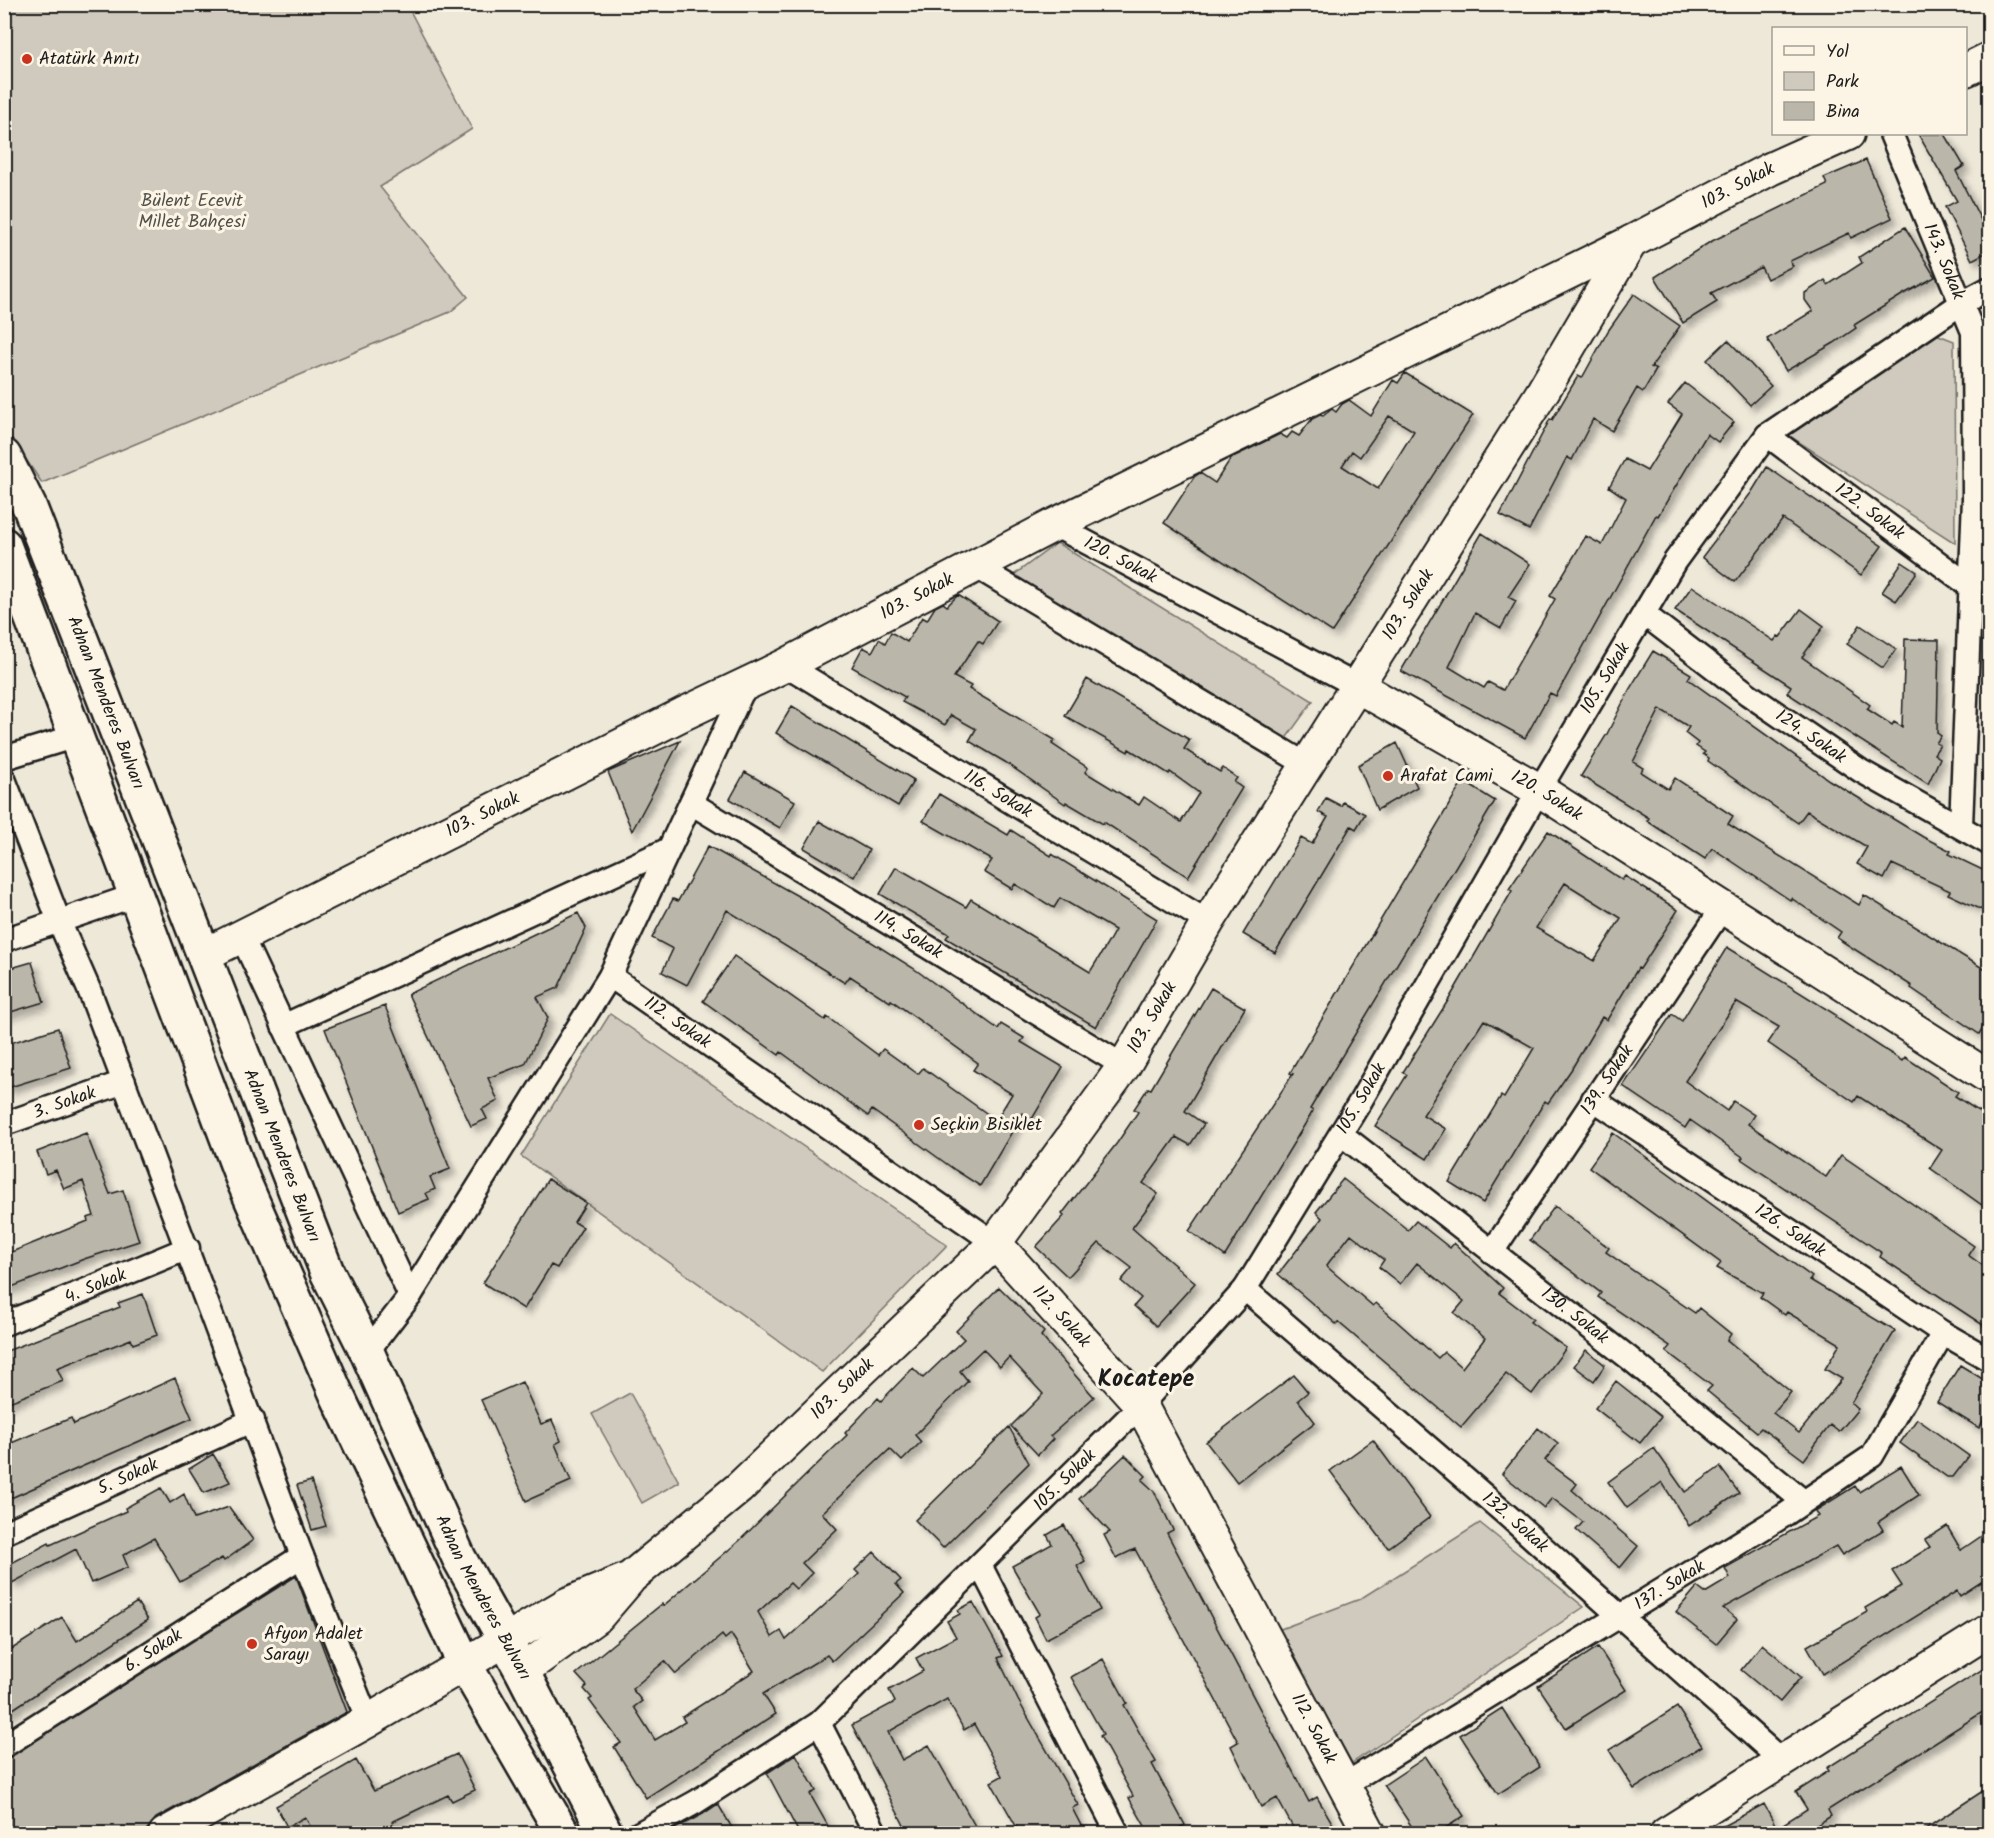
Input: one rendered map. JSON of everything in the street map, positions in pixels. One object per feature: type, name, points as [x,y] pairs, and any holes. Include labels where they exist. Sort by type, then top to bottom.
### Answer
[{"type":"main road","name":"Adnan Menderes Bulvarı","points":[[4,456],[30,508],[327,1272],[367,1352],[459,1558],[522,1671],[606,1833]]},
{"type":"main road","points":[[7,557],[243,1180],[336,1393],[465,1665],[563,1833]]},
{"type":"street","points":[[1967,69],[1989,58]]},
{"type":"street","name":"103. Sokak","points":[[204,956],[241,935],[786,665],[1054,525],[1631,242],[1770,169],[1846,135]]},
{"type":"street","name":"143. Sokak","points":[[1891,135],[1972,332],[1974,498],[1961,826]]},
{"type":"street","name":"103. Sokak","points":[[165,1833],[368,1721],[506,1642],[567,1604],[630,1578],[740,1488],[995,1243],[1124,1066],[1208,922],[1543,391],[1631,242]]},
{"type":"street","name":"105. Sokak","points":[[638,1833],[696,1802],[819,1723],[1141,1405],[1245,1289],[1341,1134],[1539,790],[1675,561],[1767,435],[1962,303],[1989,288]]},
{"type":"street","name":"122. Sokak","points":[[1767,435],[1971,587]]},
{"type":"street","name":"120. Sokak","points":[[1054,525],[1357,686],[1539,790],[1989,1077]]},
{"type":"street","points":[[975,566],[1307,765]]},
{"type":"street","name":"124. Sokak","points":[[1644,614],[1748,694],[1861,771],[1989,844]]},
{"type":"street","name":"116. Sokak","points":[[786,665],[1208,922]]},
{"type":"street","points":[[367,1352],[410,1296],[610,976],[746,684]]},
{"type":"street","points":[[4,758],[76,736]]},
{"type":"street","points":[[4,779],[124,1082],[253,1420],[302,1556],[368,1721]]},
{"type":"street","name":"114. Sokak","points":[[691,803],[1124,1066]]},
{"type":"street","points":[[284,1026],[669,849]]},
{"type":"street","points":[[4,940],[136,895]]},
{"type":"street","name":"139. Sokak","points":[[1492,1252],[1723,907]]},
{"type":"street","points":[[241,935],[410,1296]]},
{"type":"street","name":"112. Sokak","points":[[610,976],[995,1243],[1141,1405],[1370,1833]]},
{"type":"street","name":"3. Sokak","points":[[4,1124],[124,1082]]},
{"type":"street","name":"126. Sokak","points":[[1593,1099],[1943,1333],[1989,1360]]},
{"type":"street","name":"130. Sokak","points":[[1341,1134],[1629,1358],[1803,1501]]},
{"type":"street","name":"4. Sokak","points":[[4,1324],[188,1248]]},
{"type":"street","name":"132. Sokak","points":[[1245,1289],[1620,1616],[1782,1761]]},
{"type":"street","name":"137. Sokak","points":[[1344,1785],[1783,1516],[1872,1456],[1943,1333]]},
{"type":"street","name":"5. Sokak","points":[[4,1533],[253,1420]]},
{"type":"street","name":"6. Sokak","points":[[4,1746],[302,1556]]},
{"type":"street","points":[[980,1565],[1118,1833]]},
{"type":"street","points":[[522,1671],[598,1616],[630,1578]]},
{"type":"street","points":[[1670,1832],[1989,1630]]},
{"type":"street","points":[[819,1723],[876,1833]]},
{"type":"green space","name":"Bülent Ecevit Millet Bahçesi","points":[[4,5],[407,5],[472,129],[380,187],[468,297],[450,312],[42,483],[5,429]]},
{"type":"green space","points":[[1936,334],[1954,341],[1955,543],[1785,433]]},
{"type":"green space","points":[[1057,543],[1313,701],[1282,744],[1003,583]]},
{"type":"green space","points":[[610,1014],[947,1245],[822,1372],[521,1156]]},
{"type":"green space","points":[[630,1393],[679,1482],[642,1503],[592,1414]]},
{"type":"green space","points":[[1480,1523],[1584,1607],[1352,1763],[1278,1630],[1360,1599]]},
{"type":"building","points":[[1919,135],[1946,135],[1964,166],[1956,171],[1989,236],[1989,251],[1972,260],[1945,207],[1957,201]]},
{"type":"building","points":[[1866,160],[1892,218],[1851,238],[1849,233],[1790,261],[1793,266],[1767,279],[1761,267],[1711,293],[1717,302],[1683,323],[1655,277],[1710,242],[1827,185],[1824,178]]},
{"type":"building","points":[[1905,227],[1935,277],[1854,325],[1856,328],[1834,343],[1786,371],[1767,339],[1813,311],[1805,300],[1805,293],[1825,280],[1828,285],[1862,263],[1859,257]]},
{"type":"building","points":[[1634,294],[1680,326],[1651,367],[1656,370],[1643,392],[1637,388],[1612,431],[1593,419],[1572,460],[1567,457],[1529,530],[1500,515],[1550,419],[1552,420],[1578,376],[1582,378],[1608,331]]},
{"type":"building","points":[[1728,340],[1771,386],[1750,405],[1707,360]]},
{"type":"building","points":[[1405,373],[1473,415],[1332,632],[1164,523],[1194,477],[1200,473],[1215,483],[1231,458],[1280,434],[1287,438],[1292,432],[1299,436],[1312,419],[1323,416],[1332,409],[1336,412],[1342,404],[1349,400],[1371,416],[1393,380],[1398,383]],"holes":[[[1389,416],[1414,431],[1378,489],[1342,466],[1352,451],[1360,457]]]},
{"type":"building","points":[[1685,383],[1734,422],[1718,442],[1707,434],[1658,516],[1656,515],[1556,696],[1550,693],[1525,738],[1401,671],[1482,533],[1530,564],[1508,597],[1516,601],[1501,628],[1475,613],[1449,667],[1484,688],[1488,682],[1503,690],[1555,599],[1550,596],[1586,536],[1602,545],[1626,498],[1609,487],[1625,459],[1647,471],[1682,414],[1668,404]]},
{"type":"building","points":[[1767,467],[1882,546],[1861,575],[1783,519],[1735,582],[1702,557],[1751,493]]},
{"type":"building","points":[[1902,562],[1917,572],[1896,601],[1882,592]]},
{"type":"building","points":[[1692,586],[1774,641],[1778,636],[1780,637],[1801,609],[1824,626],[1802,657],[1870,705],[1867,709],[1892,725],[1894,722],[1902,727],[1905,639],[1939,640],[1937,733],[1941,736],[1936,743],[1940,745],[1934,754],[1940,758],[1928,784],[1787,693],[1791,686],[1675,610]]},
{"type":"building","points":[[958,595],[998,621],[983,644],[978,641],[954,677],[971,686],[969,689],[1055,740],[1052,744],[1088,768],[1085,772],[1139,805],[1144,797],[1181,822],[1199,793],[1170,772],[1169,774],[1129,749],[1128,752],[1065,716],[1087,679],[1190,740],[1184,749],[1220,772],[1223,768],[1237,778],[1234,782],[1242,788],[1188,877],[1104,822],[1103,824],[1066,802],[1065,804],[1005,762],[969,741],[976,729],[951,715],[945,725],[902,702],[905,697],[852,667],[863,647],[872,652],[879,639],[885,643],[891,632],[907,642],[922,617],[927,620],[935,607],[943,603],[947,606]]},
{"type":"building","points":[[1860,625],[1896,649],[1883,668],[1847,644]]},
{"type":"building","points":[[1653,651],[1691,674],[1688,679],[1829,780],[1923,837],[1951,851],[1949,854],[1989,873],[1989,913],[1948,894],[1950,891],[1892,864],[1884,879],[1857,864],[1867,847],[1807,811],[1798,823],[1708,761],[1709,758],[1703,754],[1705,752],[1696,746],[1698,743],[1685,733],[1689,727],[1660,709],[1633,762],[1643,768],[1641,772],[1668,789],[1675,778],[1733,816],[1728,824],[1859,905],[1864,895],[1989,972],[1989,1017],[1979,1034],[1911,988],[1912,986],[1837,938],[1841,932],[1791,898],[1790,900],[1712,848],[1705,859],[1647,821],[1649,818],[1581,776]]},
{"type":"building","points":[[792,706],[914,780],[898,806],[776,733]]},
{"type":"building","points":[[680,741],[632,831],[608,772]]},
{"type":"building","name":"Arafat Cami","points":[[1397,743],[1417,787],[1377,810],[1358,765]]},
{"type":"building","points":[[745,772],[795,801],[780,828],[730,799]]},
{"type":"building","points":[[1463,781],[1495,801],[1310,1109],[1313,1111],[1225,1256],[1189,1231],[1293,1074],[1290,1073]]},
{"type":"building","points":[[939,794],[1008,835],[1011,830],[1157,919],[1096,1027],[946,938],[949,934],[880,894],[896,867],[966,907],[971,899],[1090,972],[1106,946],[1115,930],[1060,898],[1054,908],[1015,884],[1012,889],[984,872],[992,860],[923,821]]},
{"type":"building","points":[[1326,798],[1341,806],[1343,802],[1365,814],[1356,829],[1351,826],[1275,953],[1243,934],[1301,838],[1312,844],[1328,817],[1318,812]]},
{"type":"building","points":[[819,821],[869,850],[854,877],[804,848]]},
{"type":"building","points":[[1548,831],[1622,880],[1625,876],[1678,910],[1640,969],[1638,968],[1607,1020],[1602,1017],[1571,1070],[1548,1103],[1545,1101],[1483,1203],[1449,1182],[1501,1096],[1504,1098],[1534,1048],[1484,1020],[1423,1115],[1446,1129],[1427,1159],[1375,1126],[1407,1075],[1403,1072],[1512,891],[1509,889]],"holes":[[[1565,883],[1621,918],[1594,961],[1536,928]]]},
{"type":"building","points":[[708,846],[805,900],[913,968],[998,1029],[1001,1024],[1024,1038],[1021,1042],[1063,1067],[1032,1119],[1023,1113],[980,1186],[872,1110],[868,1116],[781,1052],[779,1055],[703,1001],[734,956],[825,1020],[827,1017],[878,1055],[883,1049],[918,1074],[923,1068],[996,1120],[1012,1094],[973,1070],[978,1063],[891,1000],[890,1002],[850,976],[845,983],[727,910],[687,985],[662,972],[673,949],[652,938],[673,899],[678,901]]},
{"type":"building","points":[[578,913],[586,928],[558,988],[537,997],[548,1018],[525,1064],[488,1078],[498,1101],[482,1109],[487,1119],[471,1126],[408,994]]},
{"type":"building","points":[[1727,947],[1836,1015],[1835,1017],[1902,1061],[1905,1057],[1958,1092],[1955,1096],[1989,1118],[1989,1210],[1930,1168],[1942,1150],[1858,1096],[1854,1102],[1768,1043],[1779,1027],[1736,1002],[1685,1081],[1727,1111],[1733,1101],[1754,1115],[1748,1124],[1826,1177],[1841,1155],[1974,1246],[1968,1255],[1989,1270],[1989,1329],[1880,1257],[1882,1253],[1741,1159],[1743,1157],[1690,1120],[1685,1128],[1623,1086],[1672,1014],[1682,1021]]},
{"type":"building","points":[[32,962],[44,1002],[4,1014],[4,970]]},
{"type":"building","points":[[1211,988],[1245,1008],[1185,1111],[1204,1124],[1190,1145],[1176,1137],[1143,1183],[1158,1194],[1132,1228],[1195,1283],[1156,1326],[1134,1306],[1141,1298],[1121,1281],[1132,1268],[1099,1243],[1068,1277],[1036,1247],[1064,1216],[1062,1214],[1138,1112],[1134,1109],[1148,1088],[1151,1089]]},
{"type":"building","points":[[385,1006],[450,1169],[430,1177],[435,1189],[426,1193],[429,1199],[398,1212],[325,1029]]},
{"type":"building","points":[[58,1028],[71,1068],[4,1089],[4,1045]]},
{"type":"building","points":[[86,1133],[110,1194],[123,1190],[139,1241],[84,1259],[4,1290],[4,1255],[88,1221],[87,1218],[94,1216],[83,1181],[64,1189],[56,1170],[46,1174],[37,1152]]},
{"type":"building","points":[[1613,1133],[1812,1277],[1810,1280],[1895,1331],[1851,1403],[1858,1409],[1839,1432],[1830,1425],[1804,1460],[1761,1428],[1757,1432],[1707,1391],[1712,1386],[1666,1351],[1670,1346],[1598,1297],[1601,1293],[1530,1240],[1555,1206],[1609,1248],[1606,1252],[1695,1313],[1699,1308],[1731,1334],[1727,1340],[1791,1392],[1773,1413],[1799,1433],[1842,1379],[1825,1369],[1840,1344],[1787,1312],[1785,1315],[1760,1297],[1763,1293],[1717,1268],[1721,1263],[1589,1167]]},
{"type":"building","points":[[548,1179],[586,1203],[574,1222],[583,1227],[557,1268],[551,1265],[524,1309],[483,1283]]},
{"type":"building","points":[[1343,1179],[1408,1230],[1416,1221],[1450,1248],[1454,1243],[1503,1288],[1499,1293],[1533,1319],[1530,1322],[1566,1348],[1532,1394],[1506,1374],[1461,1427],[1278,1274],[1322,1218],[1316,1212]],"holes":[[[1351,1234],[1384,1260],[1379,1267],[1400,1284],[1417,1263],[1464,1301],[1454,1313],[1485,1338],[1462,1368],[1444,1352],[1438,1358],[1376,1303],[1373,1306],[1326,1266]]]},
{"type":"building","points":[[999,1287],[1044,1332],[1041,1336],[1094,1397],[1050,1436],[1053,1439],[1038,1455],[1011,1426],[1043,1394],[1009,1357],[1000,1367],[983,1349],[960,1371],[968,1381],[915,1435],[921,1442],[902,1461],[890,1449],[822,1513],[837,1529],[802,1563],[812,1573],[796,1589],[790,1583],[758,1612],[772,1637],[781,1631],[786,1640],[859,1574],[855,1570],[874,1552],[901,1580],[896,1584],[904,1593],[832,1661],[827,1655],[763,1694],[776,1714],[646,1798],[614,1747],[621,1743],[589,1700],[592,1698],[584,1689],[587,1686],[576,1674],[662,1604],[663,1606],[739,1541],[847,1435],[845,1433],[878,1398],[881,1401],[913,1368],[923,1378],[964,1339],[956,1331]],"holes":[[[731,1634],[754,1671],[682,1717],[685,1722],[655,1740],[634,1707],[642,1701],[632,1689],[665,1661],[676,1674],[722,1635],[725,1639]]]},
{"type":"building","points":[[143,1294],[157,1335],[133,1344],[131,1339],[57,1368],[63,1381],[4,1404],[4,1352],[120,1307],[118,1303]]},
{"type":"building","points":[[1586,1350],[1605,1365],[1594,1381],[1574,1366]]},
{"type":"building","points":[[1960,1365],[1989,1383],[1989,1410],[1979,1428],[1937,1402]]},
{"type":"building","points":[[1294,1375],[1308,1392],[1298,1400],[1315,1422],[1237,1482],[1206,1442]]},
{"type":"building","points":[[175,1378],[192,1418],[4,1501],[4,1446],[71,1418],[74,1424]]},
{"type":"building","points":[[1616,1381],[1661,1417],[1640,1443],[1595,1408]]},
{"type":"building","points":[[522,1382],[541,1424],[552,1420],[561,1441],[555,1444],[571,1481],[526,1501],[481,1400]]},
{"type":"building","points":[[1917,1419],[1969,1456],[1953,1477],[1947,1477],[1900,1443]]},
{"type":"building","points":[[1009,1427],[1029,1463],[943,1548],[915,1520]]},
{"type":"building","points":[[1538,1428],[1558,1444],[1545,1460],[1577,1484],[1572,1490],[1638,1546],[1620,1568],[1576,1530],[1583,1522],[1552,1498],[1544,1508],[1502,1474]]},
{"type":"building","points":[[1373,1440],[1430,1517],[1388,1548],[1330,1471]]},
{"type":"building","points":[[1654,1448],[1685,1492],[1720,1467],[1739,1493],[1689,1526],[1662,1482],[1627,1508],[1608,1482]]},
{"type":"building","points":[[213,1454],[230,1482],[204,1493],[189,1469]]},
{"type":"building","points":[[1125,1455],[1146,1476],[1142,1480],[1154,1491],[1173,1530],[1167,1533],[1309,1802],[1317,1797],[1338,1833],[1296,1833],[1277,1798],[1261,1807],[1231,1746],[1238,1742],[1135,1549],[1116,1558],[1104,1535],[1110,1532],[1079,1499]]},
{"type":"building","points":[[1901,1466],[1919,1495],[1878,1522],[1883,1530],[1842,1555],[1836,1546],[1723,1608],[1737,1619],[1716,1644],[1676,1612],[1697,1587],[1705,1593],[1730,1578],[1725,1568],[1818,1516],[1815,1511],[1855,1486],[1859,1492]]},
{"type":"building","points":[[311,1481],[326,1526],[312,1530],[297,1485]]},
{"type":"building","points":[[161,1488],[170,1503],[184,1494],[194,1519],[229,1507],[253,1540],[224,1561],[222,1558],[180,1582],[154,1538],[123,1555],[128,1567],[91,1583],[76,1549],[12,1583],[4,1567],[49,1543],[50,1545],[126,1511],[125,1508]]},
{"type":"building","points":[[1064,1525],[1085,1561],[1077,1566],[1100,1610],[1046,1639],[1035,1617],[1040,1614],[1012,1566],[1052,1544],[1047,1535]]},
{"type":"building","points":[[1947,1526],[1961,1550],[1989,1531],[1989,1577],[1960,1596],[1957,1591],[1823,1674],[1807,1646],[1867,1612],[1865,1608],[1902,1586],[1892,1571],[1930,1547],[1925,1540]]},
{"type":"building","name":"Afyon Adalet Sarayı","points":[[296,1576],[347,1712],[156,1818],[144,1833],[4,1833],[4,1760]]},
{"type":"building","points":[[137,1602],[148,1620],[4,1715],[4,1654],[62,1617],[77,1641]]},
{"type":"building","points":[[973,1602],[1003,1656],[998,1658],[1018,1700],[1078,1805],[1072,1808],[1085,1833],[1020,1833],[991,1782],[1002,1776],[974,1724],[964,1730],[947,1699],[888,1732],[902,1760],[929,1745],[979,1833],[908,1833],[852,1725],[895,1702],[889,1690],[923,1671],[916,1658],[956,1637],[947,1621],[960,1614],[958,1610]]},
{"type":"building","points":[[1762,1644],[1801,1677],[1780,1702],[1741,1670]]},
{"type":"building","points":[[1598,1647],[1626,1690],[1566,1728],[1538,1686]]},
{"type":"building","points":[[1103,1659],[1127,1703],[1124,1705],[1156,1762],[1152,1764],[1185,1825],[1169,1833],[1149,1833],[1129,1798],[1133,1796],[1100,1736],[1103,1734],[1071,1677]]},
{"type":"building","points":[[1989,1665],[1989,1708],[1828,1810],[1831,1816],[1805,1833],[1710,1833],[1764,1804],[1777,1828],[1807,1809],[1796,1792],[1829,1771],[1827,1768]]},
{"type":"building","points":[[1677,1707],[1702,1746],[1634,1789],[1609,1750]]},
{"type":"building","points":[[1502,1708],[1540,1767],[1498,1794],[1460,1735]]},
{"type":"building","points":[[457,1754],[475,1790],[452,1801],[448,1795],[392,1822],[393,1825],[379,1833],[314,1833],[305,1817],[287,1827],[276,1806],[356,1760],[374,1791]]},
{"type":"building","points":[[796,1754],[816,1791],[810,1794],[832,1833],[799,1833],[767,1773]]},
{"type":"building","points":[[1426,1757],[1464,1816],[1438,1833],[1416,1833],[1384,1785]]},
{"type":"building","points":[[1989,1787],[1989,1833],[1919,1833],[1963,1804]]},
{"type":"building","points":[[718,1804],[735,1833],[667,1833],[703,1814]]},
{"type":"place","name":"Atatürk Anıtı","points":[[27,59]]},
{"type":"place","name":"Arafat Cami","points":[[1388,776]]},
{"type":"place","name":"Seçkin Bisiklet","points":[[919,1125]]},
{"type":"place","name":"Afyon Adalet Sarayı","points":[[252,1644]]},
{"type":"district","name":"Kocatepe","points":[[1146,1379]]}]
